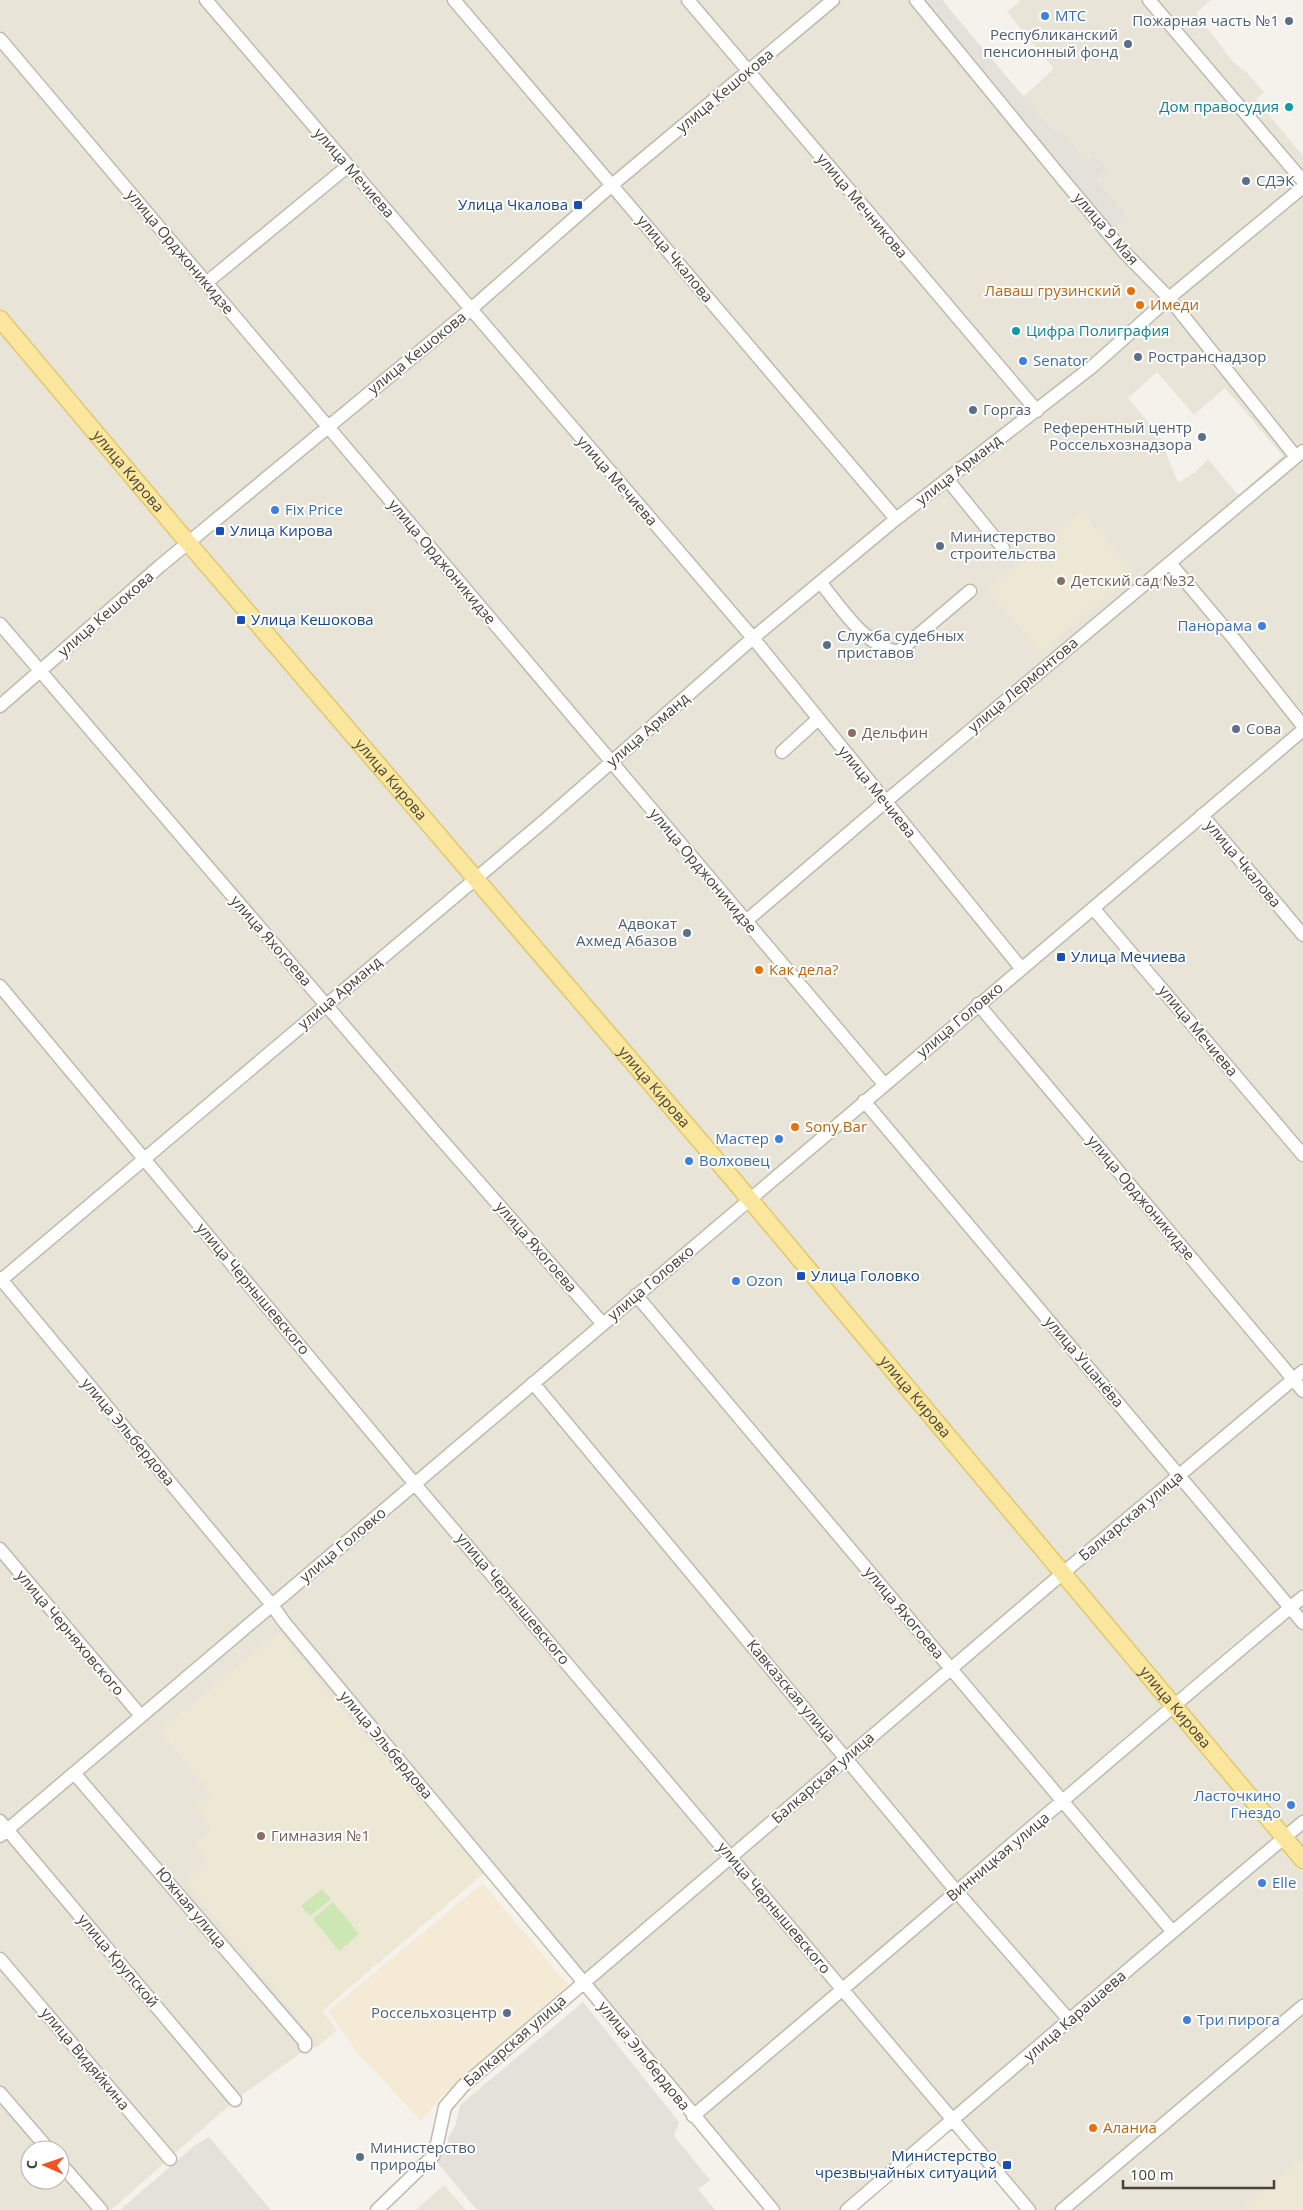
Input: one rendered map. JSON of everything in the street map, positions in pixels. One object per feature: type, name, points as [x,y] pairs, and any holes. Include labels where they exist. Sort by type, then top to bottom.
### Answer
[{"type":"main road","name":"улица Кирова","points":[[0,319],[474,880],[611,1036],[1174,1704],[1303,1860]]},
{"type":"street","name":"улица Мечиева","points":[[206,0],[753,638],[884,802],[1021,968]]},
{"type":"street","name":"улица Чкалова","points":[[454,0],[896,519]]},
{"type":"street","name":"улица Мечникова","points":[[688,0],[1037,411]]},
{"type":"street","name":"улица Кешокова","points":[[0,706],[188,543],[471,309],[612,185],[833,0]]},
{"type":"street","name":"улица 9 Мая","points":[[916,0],[1124,252],[1169,298],[1299,454]]},
{"type":"street","points":[[1149,0],[1303,181]]},
{"type":"street","name":"улица Орджоникидзе","points":[[0,39],[884,1084]]},
{"type":"street","points":[[206,283],[348,166]]},
{"type":"street","name":"улица Арманд","points":[[0,1280],[474,880],[753,638],[896,519],[1093,366],[1169,298],[1303,187]]},
{"type":"street","name":"улица Лермонтова","points":[[746,921],[884,802],[1299,454]]},
{"type":"street","points":[[947,479],[1003,548]]},
{"type":"street","points":[[1170,562],[1303,726]]},
{"type":"street","points":[[820,582],[861,630],[879,646],[898,652],[970,591]]},
{"type":"street","name":"улица Яхогоева","points":[[0,624],[603,1324]]},
{"type":"street","points":[[782,752],[818,719]]},
{"type":"street","name":"улица Головко","points":[[2,1829],[74,1773],[1303,730]]},
{"type":"street","name":"улица Чкалова","points":[[1202,816],[1303,935]]},
{"type":"street","name":"улица Мечиева","points":[[1093,908],[1303,1155]]},
{"type":"street","name":"улица Чернышевского","points":[[0,986],[414,1483],[1029,2210]]},
{"type":"street","name":"улица Орджоникидзе","points":[[978,1004],[1298,1375],[1303,1391]]},
{"type":"street","name":"улица Ушанёва","points":[[864,1102],[1303,1623]]},
{"type":"street","name":"улица Эльбердова","points":[[0,1280],[773,2210]]},
{"type":"street","name":"улица Яхогоева","points":[[636,1295],[1172,1931]]},
{"type":"street","name":"Балкарская улица","points":[[378,2210],[433,2156],[445,2107],[453,2096],[950,1669],[1298,1375]]},
{"type":"street","name":"Кавказская улица","points":[[533,1383],[957,1892],[1070,2021]]},
{"type":"street","name":"улица Черняховского","points":[[0,1549],[141,1716]]},
{"type":"street","name":"Винницкая улица","points":[[693,2116],[1303,1596]]},
{"type":"street","name":"Южная улица","points":[[74,1773],[305,2042],[305,2046]]},
{"type":"street","name":"улица Карашаева","points":[[847,2210],[1070,2021],[1172,1931],[1303,1822]]},
{"type":"street","name":"улица Крупской","points":[[2,1829],[235,2100]]},
{"type":"street","name":"улица Видяйкина","points":[[0,1959],[170,2159]]},
{"type":"street","points":[[1062,2210],[1303,2006]]},
{"type":"street","points":[[0,2093],[40,2140]]},
{"type":"street","points":[[70,2175],[100,2210]]},
{"type":"shaded area","points":[[0,0],[942,0],[1023,97],[1054,69],[1007,12],[1021,0],[1211,0],[1196,13],[1233,62],[1246,72],[1264,92],[1256,99],[1303,156],[1303,2159],[1242,2210],[1029,2210],[953,2119],[847,2210],[773,2210],[379,1739],[371,1745],[279,1633],[161,1731],[212,1794],[214,1827],[209,1862],[186,1882],[320,2045],[302,2052],[235,2100],[111,2210],[0,2210]],"holes":[[[1157,372],[1194,415],[1225,388],[1283,456],[1238,495],[1208,459],[1194,473],[1178,483],[1159,435],[1128,398]]]},
{"type":"shaded area","points":[[922,0],[942,0],[1055,134],[1060,130],[1087,161],[1094,156],[1107,170],[1096,180],[1127,216],[1110,230],[1050,157],[1053,154],[1045,146],[1043,148],[1026,128],[1029,124],[1025,118],[1022,121],[1009,106],[1011,104]]},
{"type":"shaded area","name":"Детский сад №32","points":[[1081,511],[1134,573],[1041,652],[988,590]]},
{"type":"shaded area","name":"Гимназия №1","points":[[279,1633],[371,1745],[380,1739],[489,1869],[322,2011],[337,2030],[320,2045],[186,1882],[209,1862],[194,1844],[213,1828],[197,1807],[212,1794],[161,1731]]},
{"type":"shaded area","points":[[483,1883],[568,1985],[442,2096],[421,2121],[360,2056],[328,2011]]},
{"type":"shaded area","points":[[583,2002],[679,2122],[674,2136],[710,2180],[698,2189],[715,2210],[477,2210],[436,2161],[446,2149],[449,2136],[456,2124],[460,2105]]},
{"type":"shaded area","points":[[209,2137],[271,2210],[120,2210],[194,2146]]},
{"type":"shaded area","points":[[1303,2159],[1303,2210],[1242,2210]]},
{"type":"shaded area","points":[[444,2185],[466,2210],[416,2210]]},
{"type":"green space","points":[[322,1889],[331,1899],[310,1916],[301,1906]]},
{"type":"green space","points":[[333,1902],[359,1934],[339,1951],[313,1919]]},
{"type":"place","name":"МТС","points":[[1045,16]]},
{"type":"place","name":"Пожарная часть №1","points":[[1289,21]]},
{"type":"place","name":"Республиканский пенсионный фонд","points":[[1128,44]]},
{"type":"place","name":"Дом правосудия","points":[[1289,107]]},
{"type":"place","name":"СДЭК","points":[[1246,181]]},
{"type":"place","name":"Улица Чкалова","points":[[578,205]]},
{"type":"place","name":"Лаваш грузинский","points":[[1131,291]]},
{"type":"place","name":"Имеди","points":[[1140,305]]},
{"type":"place","name":"Цифра Полиграфия","points":[[1016,331]]},
{"type":"place","name":"Ространснадзор","points":[[1138,357]]},
{"type":"place","name":"Senator","points":[[1023,361]]},
{"type":"place","name":"Горгаз","points":[[973,410]]},
{"type":"place","name":"Референтный центр Россельхознадзора","points":[[1202,437]]},
{"type":"place","name":"Fix Price","points":[[275,510]]},
{"type":"place","name":"Улица Кирова","points":[[220,531]]},
{"type":"place","name":"Министерство строительства","points":[[940,546]]},
{"type":"place","name":"Детский сад №32","points":[[1061,581]]},
{"type":"place","name":"Улица Кешокова","points":[[241,620]]},
{"type":"place","name":"Панорама","points":[[1262,626]]},
{"type":"place","name":"Служба судебных приставов","points":[[827,645]]},
{"type":"place","name":"Сова","points":[[1236,729]]},
{"type":"place","name":"Дельфин","points":[[852,733]]},
{"type":"place","name":"Адвокат Ахмед Абазов","points":[[687,933]]},
{"type":"place","name":"Улица Мечиева","points":[[1061,957]]},
{"type":"place","name":"Как дела?","points":[[759,970]]},
{"type":"place","name":"Sony Bar","points":[[795,1127]]},
{"type":"place","name":"Мастер","points":[[779,1139]]},
{"type":"place","name":"Волховец","points":[[689,1161]]},
{"type":"place","name":"Улица Головко","points":[[801,1276]]},
{"type":"place","name":"Ozon","points":[[736,1281]]},
{"type":"place","name":"Ласточкино Гнездо","points":[[1291,1805]]},
{"type":"place","name":"Гимназия №1","points":[[261,1836]]},
{"type":"place","name":"Elle","points":[[1262,1883]]},
{"type":"place","name":"Россельхозцентр","points":[[507,2013]]},
{"type":"place","name":"Три пирога","points":[[1187,2020]]},
{"type":"place","name":"Аланиа","points":[[1093,2128]]},
{"type":"place","name":"Министерство природы","points":[[360,2157]]},
{"type":"place","name":"Министерство чрезвычайных ситуаций","points":[[1007,2165]]}]
